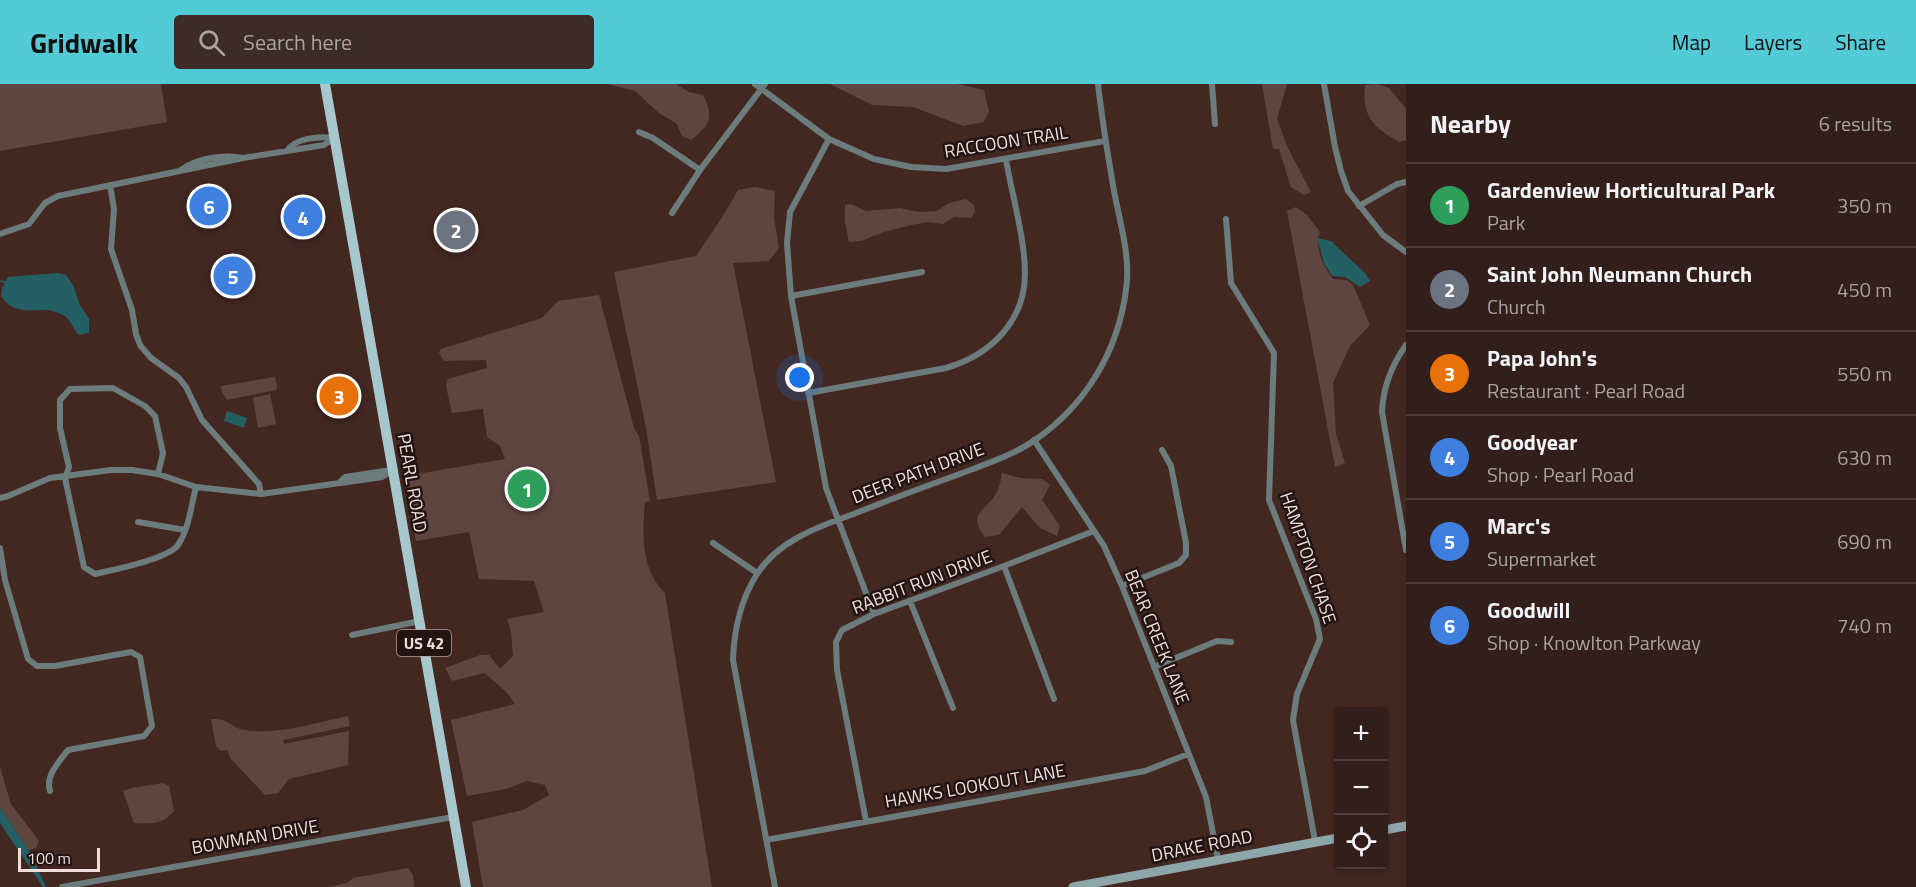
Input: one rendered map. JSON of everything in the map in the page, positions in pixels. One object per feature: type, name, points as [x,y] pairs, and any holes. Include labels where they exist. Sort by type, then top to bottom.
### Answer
[{"type":"main road","name":"PEARL ROAD","points":[[325,84],[466,887]]},
{"type":"street","name":"RACCOON TRAIL","points":[[755,84],[763,86],[829,139],[874,159],[911,167],[946,169],[1105,141]]},
{"type":"street","name":"DEER PATH DRIVE","points":[[775,887],[733,660],[734,631],[742,602],[758,573],[778,551],[809,531],[996,460],[1034,440],[1065,416],[1101,370],[1114,342],[1122,313],[1127,288],[1127,258],[1105,141],[1098,84]]},
{"type":"street","points":[[1212,84],[1215,124]]},
{"type":"street","points":[[1324,84],[1341,171],[1348,191],[1383,235],[1406,252]]},
{"type":"street","points":[[672,213],[700,170],[763,86]]},
{"type":"street","points":[[639,132],[653,138],[700,170]]},
{"type":"street","points":[[0,234],[29,224],[45,203],[58,196],[179,173],[192,164],[207,159],[232,156],[243,158],[287,151],[300,142],[323,137],[334,138]]},
{"type":"street","points":[[829,139],[790,212],[787,243],[791,296],[826,489],[874,614]]},
{"type":"street","points":[[808,393],[956,365],[978,355],[1001,335],[1020,303],[1025,273],[1024,255],[1006,160]]},
{"type":"street","points":[[1359,206],[1397,184],[1406,182]]},
{"type":"street","points":[[110,185],[114,209],[111,249],[132,310],[140,345],[151,358],[179,378],[186,387],[202,420],[259,484],[261,494]]},
{"type":"street","name":"HAMPTON CHASE","points":[[1226,219],[1231,283],[1274,353],[1269,500],[1316,619],[1320,639],[1297,694],[1293,720],[1315,841]]},
{"type":"street","points":[[791,296],[922,272]]},
{"type":"street","points":[[1406,345],[1390,372],[1383,390],[1382,412],[1406,550]]},
{"type":"street","points":[[158,474],[163,453],[155,416],[146,406],[113,388],[70,389],[60,400],[60,428],[69,467],[65,478],[84,567],[95,574],[124,568],[158,557],[177,547],[185,530],[196,487]]},
{"type":"street","name":"BEAR CREEK LANE","points":[[1034,440],[1104,546],[1122,586],[1206,797],[1218,859]]},
{"type":"street","points":[[1122,586],[1179,563],[1186,555],[1186,543],[1172,466],[1162,450]]},
{"type":"street","points":[[0,498],[50,478],[65,478],[111,470],[158,474],[196,487],[261,494],[340,482],[345,477],[393,470]]},
{"type":"street","points":[[138,522],[185,530]]},
{"type":"street","name":"RABBIT RUN DRIVE","points":[[866,821],[837,670],[836,642],[842,630],[874,614],[1004,567],[1094,531]]},
{"type":"street","points":[[713,543],[758,573]]},
{"type":"street","points":[[0,548],[3,581],[28,659],[37,666],[55,666],[131,652],[140,657],[152,726],[144,736],[68,750],[55,767],[48,784],[50,791]]},
{"type":"street","points":[[1004,567],[1054,699]]},
{"type":"street","points":[[910,601],[952,708]]},
{"type":"street","points":[[352,635],[420,621]]},
{"type":"street","points":[[1154,667],[1217,641],[1231,642]]},
{"type":"street","name":"HAWKS LOOKOUT LANE","points":[[766,840],[1145,771],[1188,754]]},
{"type":"street","name":"BOWMAN DRIVE","points":[[62,887],[453,817]]},
{"type":"street","points":[[1388,829],[1406,826]]},
{"type":"street","name":"DRAKE ROAD","points":[[1073,887],[1334,839]]},
{"type":"street","points":[[107,879],[109,887]]},
{"type":"shaded area","points":[[0,84],[161,84],[167,122],[0,151]]},
{"type":"shaded area","points":[[607,84],[676,84],[689,92],[703,95],[709,109],[709,120],[703,130],[691,140],[682,136],[677,124],[659,113],[635,91]]},
{"type":"shaded area","points":[[830,84],[957,84],[984,90],[989,111],[984,122],[963,126],[913,107],[872,105]]},
{"type":"shaded area","points":[[1262,84],[1287,84],[1277,119],[1288,148],[1311,192],[1304,195],[1291,187],[1279,149],[1273,149]]},
{"type":"shaded area","points":[[1377,84],[1389,88],[1406,109],[1406,140],[1399,142],[1382,131],[1371,120],[1365,105],[1365,85]]},
{"type":"shaded area","points":[[755,187],[775,191],[774,218],[779,248],[769,261],[733,263],[776,482],[657,500],[646,428],[614,272],[696,256],[738,190]]},
{"type":"shaded area","points":[[966,199],[974,205],[975,211],[971,218],[954,217],[943,224],[927,222],[884,232],[861,241],[849,242],[845,222],[845,205],[851,204],[866,211],[900,208],[918,212],[937,211],[949,203]]},
{"type":"shaded area","points":[[1296,207],[1307,215],[1320,232],[1318,244],[1323,263],[1333,279],[1347,280],[1353,285],[1370,325],[1350,346],[1333,383],[1336,434],[1345,463],[1335,467],[1287,211]]},
{"type":"shaded area","points":[[599,295],[634,428],[639,436],[650,501],[645,502],[643,526],[645,551],[651,573],[665,593],[712,887],[483,887],[472,822],[523,810],[549,795],[545,785],[527,781],[506,789],[467,796],[451,720],[515,704],[505,691],[485,673],[452,681],[445,668],[480,655],[489,655],[500,669],[513,656],[511,632],[507,619],[544,612],[534,581],[479,579],[469,532],[416,541],[405,476],[505,459],[500,446],[487,437],[483,409],[452,413],[446,386],[448,379],[487,368],[486,360],[444,361],[439,353],[441,349],[542,318],[558,301]]},
{"type":"shaded area","points":[[275,377],[276,390],[227,400],[222,392],[221,386]]},
{"type":"shaded area","points":[[270,394],[276,424],[258,428],[253,398]]},
{"type":"shaded area","points":[[1002,473],[1021,478],[1042,479],[1050,485],[1042,500],[1060,526],[1057,536],[1040,528],[1022,507],[999,535],[985,537],[977,523],[978,517],[997,492]]},
{"type":"shaded area","points":[[348,716],[350,726],[283,740],[284,744],[349,731],[348,765],[289,779],[278,793],[265,795],[231,759],[227,750],[221,751],[216,746],[211,719],[222,720],[245,730],[271,731],[297,728]]},
{"type":"shaded area","points":[[0,767],[11,804],[39,841],[36,848],[29,850],[0,808]]},
{"type":"shaded area","points":[[163,783],[169,786],[174,811],[161,821],[134,823],[123,791]]},
{"type":"shaded area","points":[[408,868],[413,875],[414,887],[328,887],[347,883],[353,878]]},
{"type":"water","points":[[1317,238],[1331,241],[1365,273],[1370,281],[1360,287],[1345,277],[1332,276],[1324,263]]},
{"type":"water","points":[[58,273],[66,275],[73,285],[80,305],[89,319],[89,333],[79,335],[69,320],[61,314],[53,311],[14,308],[1,296],[2,288],[8,277]]},
{"type":"water","points":[[227,411],[247,418],[244,428],[224,421]]},
{"type":"water","points":[[0,808],[29,850],[46,887],[43,887],[0,823]]},
{"type":"waterway","points":[[0,281],[5,282]]},
{"type":"place","name":"Goodwill","points":[[209,206]]},
{"type":"place","name":"Goodyear","points":[[303,217]]},
{"type":"place","name":"Saint John Neumann Church","points":[[456,230]]},
{"type":"place","name":"Marc's","points":[[233,276]]},
{"type":"place","name":"Papa John's","points":[[339,396]]},
{"type":"place","name":"Gardenview Horticultural Park","points":[[527,489]]}]
